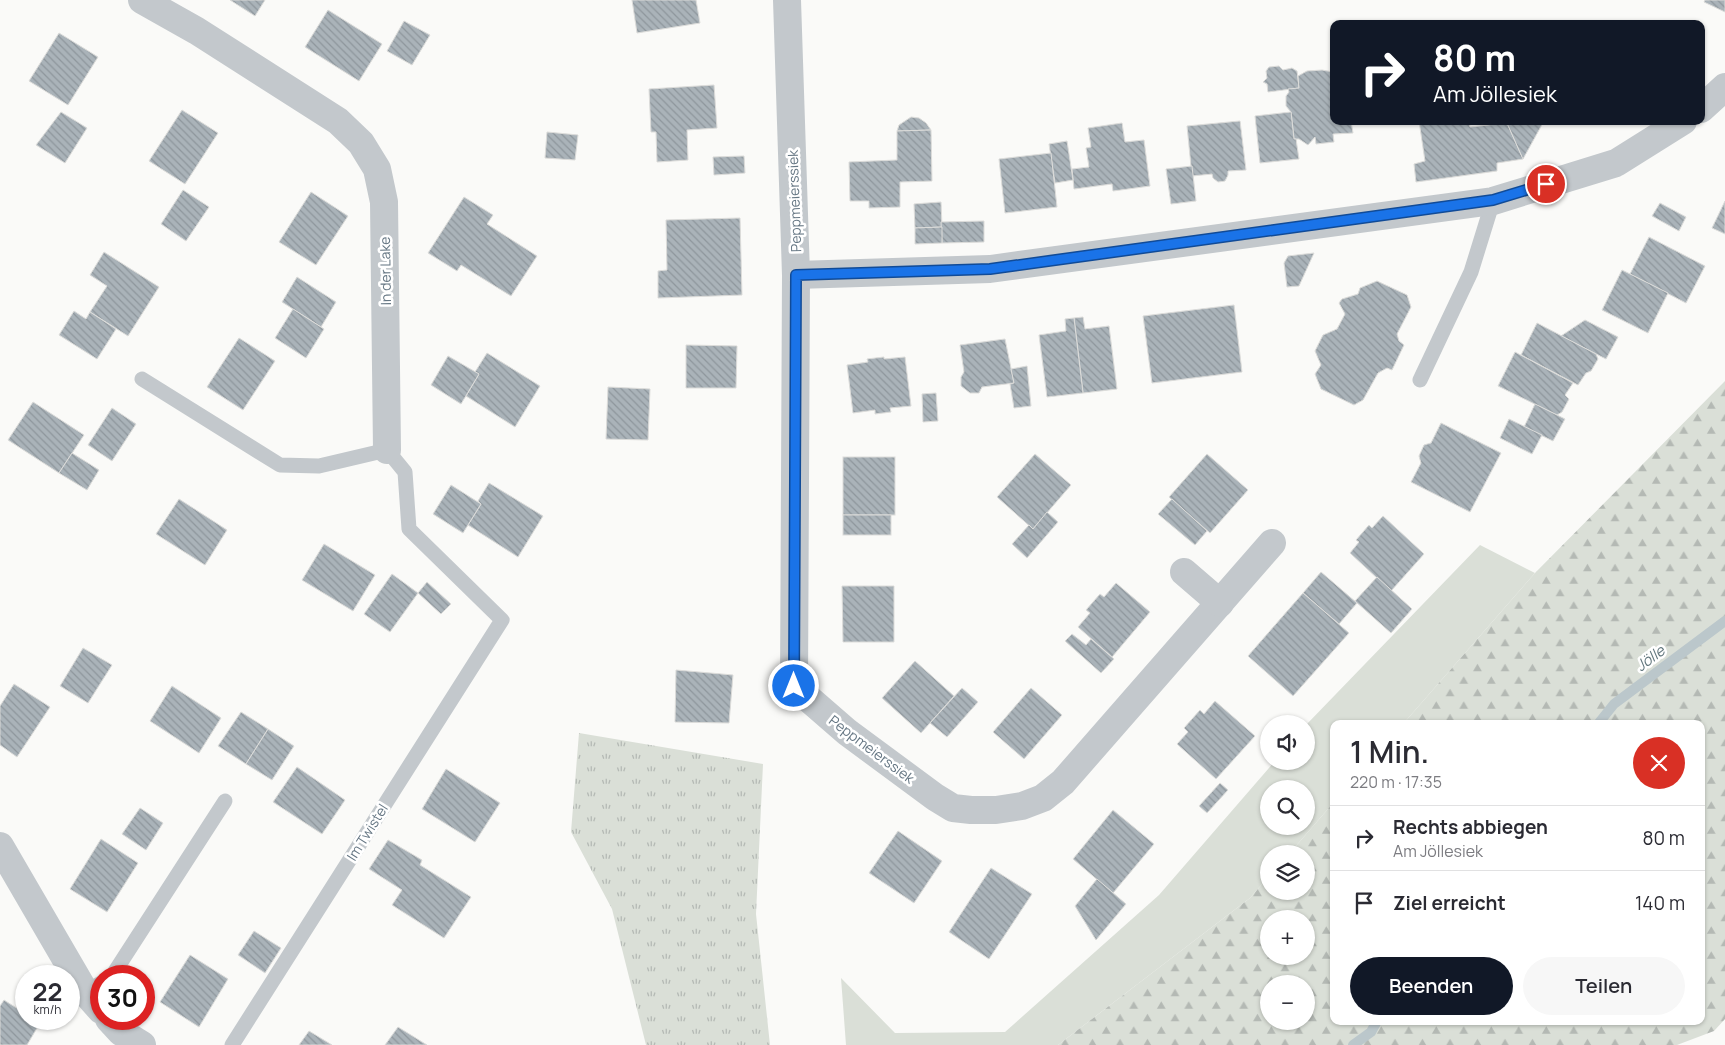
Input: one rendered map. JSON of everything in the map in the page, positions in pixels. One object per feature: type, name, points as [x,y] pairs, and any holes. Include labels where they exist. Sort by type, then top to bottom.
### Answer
[{"type":"street","name":"In der Lake","points":[[142,0],[197,31],[338,122],[361,143],[377,169],[384,202],[387,450]]},
{"type":"street","name":"Peppmeierssiek","points":[[787,0],[796,275],[794,686],[847,732],[954,808],[996,810],[1029,804],[1043,798],[1063,782],[1272,543]]},
{"type":"street","points":[[1705,106],[1725,88]]},
{"type":"street","points":[[796,275],[990,269],[1493,200],[1616,163],[1677,125]]},
{"type":"street","points":[[1184,572],[1220,603]]},
{"type":"street","points":[[0,846],[90,986]]},
{"type":"street","points":[[119,1030],[142,1045]]},
{"type":"lane","points":[[1420,380],[1470,272],[1493,200]]},
{"type":"lane","points":[[142,378],[280,465],[319,466],[387,450]]},
{"type":"lane","name":"Im Twistel","points":[[232,1045],[502,620],[409,529],[405,472],[387,450]]},
{"type":"lane","points":[[119,965],[225,801]]},
{"type":"green space","points":[[1725,381],[1725,1019],[1714,1031],[1677,1045],[1058,1045],[1250,898],[1260,886],[1260,900],[1315,900],[1315,845],[1297,845],[1305,835],[1315,835],[1315,824],[1330,807],[1330,1025],[1705,1025],[1705,720],[1406,720],[1535,573]]},
{"type":"green space","points":[[1480,545],[1535,573],[1406,720],[1330,720],[1330,807],[1315,824],[1315,780],[1260,780],[1260,835],[1305,835],[1297,845],[1260,845],[1260,886],[1250,898],[1058,1045],[846,1045],[841,978],[895,1033],[1005,1032],[1159,895],[1267,770],[1315,770],[1315,716]]},
{"type":"green space","points":[[579,733],[763,764],[756,914],[770,1045],[646,1045],[612,909],[571,832]]},
{"type":"building","points":[[230,0],[265,0],[255,16]]},
{"type":"building","points":[[632,0],[696,0],[700,23],[637,33]]},
{"type":"building","points":[[1705,0],[1725,0],[1725,12],[1704,2]]},
{"type":"building","points":[[328,10],[382,44],[359,81],[305,47]]},
{"type":"building","points":[[404,21],[430,35],[412,65],[387,51]]},
{"type":"building","points":[[59,33],[98,57],[68,105],[29,81]]},
{"type":"building","points":[[1279,66],[1283,70],[1292,68],[1297,71],[1299,88],[1268,92],[1267,84],[1263,82],[1267,78],[1266,71],[1269,67]]},
{"type":"building","points":[[1307,71],[1330,71],[1330,125],[1352,125],[1353,133],[1333,134],[1334,142],[1316,144],[1315,137],[1308,145],[1299,139],[1294,139],[1291,112],[1286,106],[1286,96],[1289,92],[1288,89],[1299,88],[1298,76]]},
{"type":"building","points":[[714,85],[717,128],[687,130],[688,160],[657,162],[656,132],[651,132],[649,89]]},
{"type":"building","points":[[182,110],[218,133],[185,184],[149,161]]},
{"type":"building","points":[[61,112],[87,128],[65,163],[36,145]]},
{"type":"building","points":[[1291,112],[1294,139],[1296,139],[1299,159],[1260,163],[1255,116]]},
{"type":"building","points":[[911,117],[919,118],[931,130],[897,131],[899,125]]},
{"type":"building","points":[[1240,121],[1246,170],[1228,171],[1225,181],[1218,182],[1213,178],[1212,174],[1192,176],[1187,126]]},
{"type":"building","points":[[1122,123],[1125,142],[1144,140],[1150,186],[1113,191],[1112,184],[1074,189],[1072,169],[1089,167],[1086,148],[1091,147],[1088,128]]},
{"type":"building","points":[[1420,125],[1470,125],[1470,127],[1508,125],[1523,159],[1497,163],[1497,171],[1416,182],[1414,164],[1425,161]]},
{"type":"building","points":[[1508,125],[1542,125],[1523,159]]},
{"type":"building","points":[[931,130],[932,181],[900,182],[900,207],[869,208],[869,201],[850,201],[849,162],[897,160],[897,131]]},
{"type":"building","points":[[547,132],[578,135],[575,160],[545,158]]},
{"type":"building","points":[[1067,141],[1073,180],[1055,183],[1049,144]]},
{"type":"building","points":[[1051,153],[1057,207],[1005,213],[999,159]]},
{"type":"building","points":[[744,156],[745,173],[714,175],[713,157]]},
{"type":"building","points":[[1192,166],[1196,201],[1171,204],[1166,169]]},
{"type":"building","points":[[183,190],[209,207],[186,241],[161,224]]},
{"type":"building","points":[[311,192],[348,216],[316,265],[279,242]]},
{"type":"building","points":[[464,197],[493,215],[487,224],[537,256],[511,296],[461,265],[457,271],[428,253]]},
{"type":"building","points":[[1725,201],[1725,234],[1712,228]]},
{"type":"building","points":[[941,202],[942,227],[915,228],[914,204]]},
{"type":"building","points":[[1660,203],[1686,217],[1679,231],[1652,216]]},
{"type":"building","points":[[740,218],[742,295],[658,298],[658,271],[667,270],[666,220]]},
{"type":"building","points":[[984,221],[984,242],[942,243],[941,222]]},
{"type":"building","points":[[942,227],[942,243],[915,244],[915,228]]},
{"type":"building","points":[[1649,237],[1705,266],[1686,303],[1630,274]]},
{"type":"building","points":[[104,252],[159,287],[128,336],[90,312],[107,286],[90,275]]},
{"type":"building","points":[[1314,253],[1299,286],[1287,287],[1284,263],[1288,256]]},
{"type":"building","points":[[1622,270],[1668,293],[1648,333],[1602,310]]},
{"type":"building","points":[[297,277],[336,302],[321,327],[282,302]]},
{"type":"building","points":[[1377,281],[1407,295],[1411,307],[1397,334],[1399,341],[1404,345],[1392,370],[1387,368],[1378,373],[1363,400],[1354,405],[1321,389],[1315,374],[1321,365],[1315,351],[1323,335],[1337,329],[1345,314],[1339,303],[1342,299],[1358,294],[1360,288]]},
{"type":"building","points":[[1234,305],[1242,372],[1152,383],[1143,316]]},
{"type":"building","points":[[293,309],[324,329],[306,358],[275,338]]},
{"type":"building","points":[[74,311],[86,319],[90,312],[116,329],[97,359],[59,335]]},
{"type":"building","points":[[1083,317],[1085,329],[1109,326],[1117,389],[1083,393],[1074,318]]},
{"type":"building","points":[[1074,318],[1083,393],[1047,397],[1039,335],[1066,331],[1065,319]]},
{"type":"building","points":[[1585,320],[1618,337],[1606,359],[1561,336]]},
{"type":"building","points":[[1537,323],[1596,354],[1598,359],[1591,371],[1586,373],[1578,385],[1521,355]]},
{"type":"building","points":[[239,338],[275,361],[243,410],[207,387]]},
{"type":"building","points":[[1005,339],[1014,383],[982,387],[979,393],[970,393],[961,386],[961,377],[964,372],[960,345]]},
{"type":"building","points":[[686,345],[737,346],[736,388],[686,388]]},
{"type":"building","points":[[1515,352],[1573,383],[1565,395],[1569,399],[1562,412],[1557,415],[1498,386]]},
{"type":"building","points":[[487,353],[540,386],[515,427],[466,396],[479,374],[475,372]]},
{"type":"building","points":[[448,356],[479,374],[461,404],[431,385]]},
{"type":"building","points":[[884,357],[884,359],[905,357],[911,406],[890,408],[891,412],[875,414],[875,410],[853,413],[847,365],[868,362],[867,359]]},
{"type":"building","points":[[1027,366],[1031,406],[1014,408],[1010,384],[1014,383],[1011,369]]},
{"type":"building","points":[[608,387],[650,389],[648,440],[606,439]]},
{"type":"building","points":[[936,393],[938,421],[923,422],[922,394]]},
{"type":"building","points":[[33,402],[84,435],[59,473],[8,440]]},
{"type":"building","points":[[1535,404],[1565,419],[1553,441],[1524,427]]},
{"type":"building","points":[[112,408],[136,424],[112,461],[88,445]]},
{"type":"building","points":[[1509,419],[1542,435],[1532,454],[1500,438]]},
{"type":"building","points":[[1441,423],[1501,453],[1470,512],[1411,482],[1421,463],[1419,456],[1424,445],[1431,443]]},
{"type":"building","points":[[72,453],[99,470],[87,490],[59,473]]},
{"type":"building","points":[[1035,454],[1071,485],[1033,529],[997,497]]},
{"type":"building","points":[[1207,454],[1248,490],[1210,533],[1169,497]]},
{"type":"building","points":[[843,457],[895,457],[895,515],[843,515]]},
{"type":"building","points":[[489,483],[543,516],[518,557],[468,525],[481,504],[478,501]]},
{"type":"building","points":[[451,485],[481,504],[463,533],[433,514]]},
{"type":"building","points":[[179,499],[227,530],[205,565],[156,534]]},
{"type":"building","points":[[1172,499],[1207,531],[1195,545],[1158,514]]},
{"type":"building","points":[[1047,512],[1058,522],[1027,558],[1012,544],[1029,525],[1033,529]]},
{"type":"building","points":[[843,515],[891,515],[891,535],[843,535]]},
{"type":"building","points":[[1383,516],[1424,554],[1391,591],[1350,553],[1359,542],[1356,540],[1369,525],[1372,528]]},
{"type":"building","points":[[324,544],[375,575],[353,611],[302,580]]},
{"type":"building","points":[[1321,572],[1357,603],[1339,624],[1303,593]]},
{"type":"building","points":[[392,574],[418,593],[390,632],[364,614]]},
{"type":"building","points":[[1377,577],[1412,609],[1391,633],[1355,601]]},
{"type":"building","points":[[427,582],[451,604],[441,614],[418,593]]},
{"type":"building","points":[[1116,583],[1150,612],[1112,657],[1078,627],[1090,613],[1086,610],[1100,594],[1104,597]]},
{"type":"building","points":[[842,586],[894,586],[894,642],[843,642]]},
{"type":"building","points":[[1303,593],[1349,633],[1293,696],[1248,656]]},
{"type":"building","points":[[1072,634],[1086,645],[1091,639],[1114,659],[1101,673],[1065,641]]},
{"type":"building","points":[[83,648],[112,665],[88,703],[60,686]]},
{"type":"building","points":[[915,661],[954,696],[921,733],[882,698]]},
{"type":"building","points":[[676,670],[733,675],[729,723],[675,722]]},
{"type":"building","points":[[14,684],[50,707],[17,757],[0,745],[0,706]]},
{"type":"building","points":[[172,686],[221,718],[199,753],[150,721]]},
{"type":"building","points":[[962,688],[978,702],[947,737],[930,723]]},
{"type":"building","points":[[1031,688],[1062,715],[1024,759],[993,732]]},
{"type":"building","points":[[1215,701],[1255,736],[1216,779],[1177,744],[1188,732],[1184,728],[1200,710],[1204,714]]},
{"type":"building","points":[[241,712],[268,729],[246,764],[218,746]]},
{"type":"building","points":[[268,729],[294,746],[272,780],[246,764]]},
{"type":"building","points":[[297,767],[345,800],[322,834],[273,802]]},
{"type":"building","points":[[446,769],[500,803],[475,842],[422,809]]},
{"type":"building","points":[[1220,783],[1228,790],[1207,813],[1199,806]]},
{"type":"building","points":[[140,808],[163,823],[146,850],[122,834]]},
{"type":"building","points":[[1113,810],[1154,844],[1113,893],[1073,859]]},
{"type":"building","points":[[898,831],[942,861],[914,903],[869,873]]},
{"type":"building","points":[[101,839],[138,863],[107,912],[70,889]]},
{"type":"building","points":[[388,840],[422,860],[420,865],[471,897],[444,938],[392,905],[402,890],[369,869]]},
{"type":"building","points":[[991,868],[1032,894],[989,959],[949,932]]},
{"type":"building","points":[[1097,879],[1126,904],[1096,940],[1075,906]]},
{"type":"building","points":[[254,931],[281,948],[265,973],[238,955]]},
{"type":"building","points":[[190,955],[228,979],[199,1027],[160,1002]]},
{"type":"building","points":[[4,1000],[15,1007],[15,1030],[36,1030],[27,1045],[0,1045],[0,1006]]},
{"type":"building","points":[[398,1027],[427,1045],[385,1045]]},
{"type":"building","points":[[309,1031],[332,1045],[299,1045]]},
{"type":"waterway","name":"Jölle","points":[[1601,720],[1614,704],[1725,621]]},
{"type":"waterway","name":"Jölle","points":[[1353,1045],[1371,1032],[1375,1025]]},
{"type":"route","points":[[794,686],[796,275],[990,269],[1493,200],[1546,184]]}]
